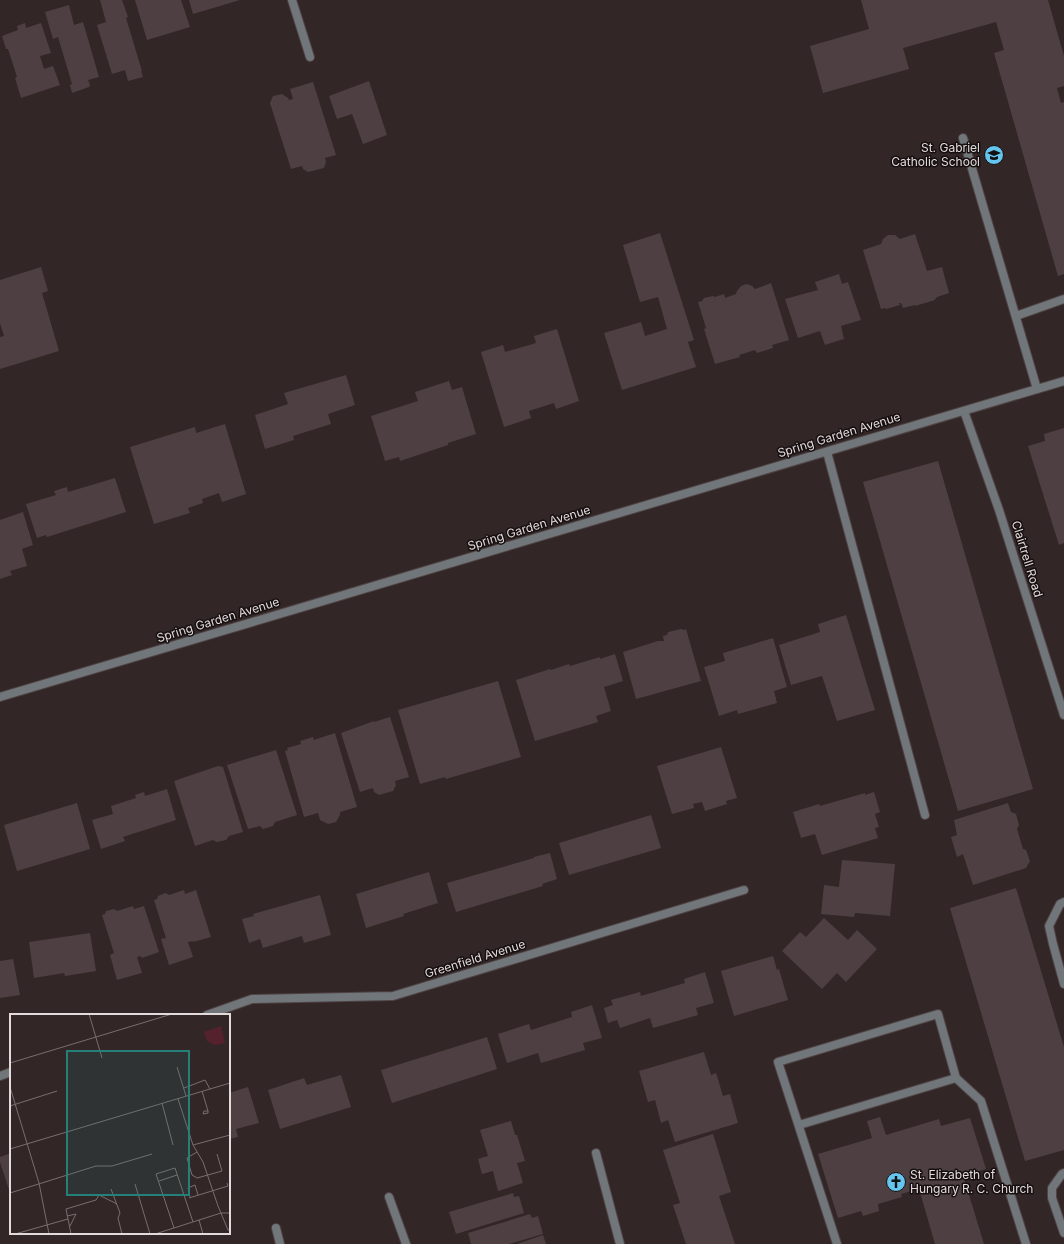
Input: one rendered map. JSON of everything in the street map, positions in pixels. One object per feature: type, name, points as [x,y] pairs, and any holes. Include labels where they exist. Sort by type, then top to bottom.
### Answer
[{"type":"street","points":[[292,0],[310,57]]},
{"type":"street","points":[[963,138],[1037,389]]},
{"type":"street","points":[[1016,316],[1064,299]]},
{"type":"street","name":"Spring Garden Avenue","points":[[0,697],[1064,381]]},
{"type":"street","name":"Clairtrell Road","points":[[964,411],[999,510],[1064,715]]},
{"type":"street","points":[[827,452],[925,814]]},
{"type":"street","name":"Greenfield Avenue","points":[[210,1014],[252,999],[393,996],[744,890]]},
{"type":"street","points":[[1064,902],[1060,904],[1049,926],[1064,984]]},
{"type":"street","points":[[836,1244],[778,1062],[938,1014],[956,1078],[981,1101],[1026,1244]]},
{"type":"street","points":[[0,1076],[10,1072]]},
{"type":"street","points":[[799,1125],[956,1078]]},
{"type":"street","points":[[596,1153],[620,1244]]},
{"type":"street","points":[[1064,1173],[1052,1188],[1052,1198],[1064,1233]]},
{"type":"street","points":[[389,1197],[406,1244]]},
{"type":"street","points":[[276,1228],[280,1244]]},
{"type":"building","points":[[100,0],[122,0],[128,17],[126,18],[143,77],[128,81],[125,70],[112,74],[97,25],[106,22]]},
{"type":"building","points":[[135,0],[181,0],[190,27],[147,40]]},
{"type":"building","points":[[189,0],[240,0],[193,14]]},
{"type":"building","points":[[861,0],[1048,0],[1064,56],[1064,86],[1057,88],[1061,103],[1064,102],[1064,274],[1058,276],[994,53],[1004,50],[996,22],[903,48],[909,69],[823,93],[810,46],[869,29]]},
{"type":"building","points":[[69,5],[74,25],[83,22],[99,77],[88,80],[90,85],[89,87],[72,93],[70,85],[72,84],[58,37],[53,39],[45,12]]},
{"type":"building","points":[[25,23],[26,28],[41,23],[51,53],[40,56],[44,69],[53,66],[60,85],[21,98],[15,78],[17,77],[2,36],[18,30],[17,26]]},
{"type":"building","points":[[369,81],[387,135],[363,144],[352,114],[337,119],[329,96]]},
{"type":"building","points":[[313,82],[336,155],[325,158],[326,162],[324,168],[308,172],[303,169],[302,166],[291,169],[270,103],[273,96],[282,94],[289,100],[293,99],[290,89]]},
{"type":"building","points":[[660,233],[694,340],[688,342],[696,367],[622,390],[604,333],[641,322],[645,336],[667,329],[658,297],[640,302],[623,245]]},
{"type":"building","points":[[915,234],[927,271],[942,267],[949,293],[937,297],[935,300],[915,306],[903,308],[901,303],[899,303],[900,305],[881,309],[863,250],[881,244],[883,239],[888,235],[895,235],[900,239]]},
{"type":"building","points":[[41,267],[48,291],[42,293],[59,351],[0,369],[0,337],[4,336],[0,323],[0,280]]},
{"type":"building","points":[[839,274],[842,284],[848,282],[861,320],[841,326],[844,339],[825,345],[820,331],[798,338],[785,299],[818,290],[815,282]]},
{"type":"building","points":[[771,283],[789,340],[772,345],[773,348],[757,353],[755,350],[739,355],[740,357],[715,364],[704,329],[706,328],[698,302],[702,301],[704,298],[713,296],[715,297],[724,294],[725,298],[736,294],[741,286],[747,284],[755,289]]},
{"type":"building","points":[[557,329],[579,401],[556,409],[554,403],[529,411],[531,418],[504,427],[481,352],[503,345],[505,352],[536,343],[534,336]]},
{"type":"building","points":[[346,375],[355,405],[328,414],[331,424],[293,436],[294,440],[265,449],[255,415],[288,404],[284,393]]},
{"type":"building","points":[[449,381],[452,390],[462,387],[476,434],[400,461],[399,457],[385,461],[371,416],[418,401],[415,392]]},
{"type":"building","points":[[225,424],[246,494],[222,502],[219,493],[202,499],[203,503],[188,508],[190,513],[154,524],[130,447],[195,427],[196,433]]},
{"type":"building","points":[[1064,428],[1064,543],[1059,545],[1028,446],[1045,441],[1044,434]]},
{"type":"building","points":[[938,461],[1033,789],[958,811],[863,482]]},
{"type":"building","points":[[115,478],[126,512],[47,537],[46,535],[37,538],[26,504],[56,495],[54,491],[67,487],[68,492]]},
{"type":"building","points":[[23,512],[33,545],[22,549],[27,566],[10,571],[12,575],[0,579],[0,520]]},
{"type":"building","points":[[846,615],[875,710],[837,721],[822,676],[791,685],[779,645],[820,632],[818,624]]},
{"type":"building","points":[[686,629],[701,681],[636,699],[623,652],[658,641],[664,641],[663,636],[667,635],[668,632]]},
{"type":"building","points":[[773,638],[787,687],[774,691],[777,703],[738,714],[737,710],[719,716],[704,667],[725,661],[723,653]]},
{"type":"building","points":[[615,654],[623,681],[604,687],[611,711],[596,716],[598,722],[535,741],[516,680],[569,664],[570,666]]},
{"type":"building","points":[[498,681],[521,757],[446,779],[445,777],[420,784],[398,710]]},
{"type":"building","points":[[390,717],[409,777],[395,781],[396,785],[393,791],[379,795],[374,792],[373,788],[360,792],[341,733]]},
{"type":"building","points":[[335,733],[357,807],[340,812],[336,822],[328,824],[320,820],[318,813],[304,817],[285,751],[288,750],[287,748],[301,744],[300,741],[313,737],[314,740]]},
{"type":"building","points":[[721,747],[737,798],[726,801],[727,804],[705,811],[702,802],[693,804],[694,808],[672,814],[657,766]]},
{"type":"building","points":[[276,750],[297,815],[275,822],[273,826],[263,829],[260,826],[248,829],[227,765]]},
{"type":"building","points":[[218,766],[223,767],[243,832],[229,836],[226,840],[217,842],[213,840],[195,846],[174,781]]},
{"type":"building","points":[[167,789],[176,820],[123,837],[125,841],[101,849],[92,820],[113,814],[111,806],[136,798],[135,795],[144,792],[145,796]]},
{"type":"building","points":[[874,792],[880,812],[875,814],[879,827],[875,828],[878,838],[822,855],[815,834],[801,838],[793,812],[819,804],[820,806],[865,793],[865,795]]},
{"type":"building","points":[[77,803],[90,849],[17,871],[4,825]]},
{"type":"building","points":[[1008,803],[1011,812],[1016,814],[1019,825],[1017,829],[1023,849],[1026,850],[1030,861],[1026,868],[973,885],[963,854],[957,857],[951,837],[957,835],[954,820]]},
{"type":"building","points":[[651,815],[661,848],[569,875],[559,843]]},
{"type":"building","points":[[550,853],[557,879],[542,884],[543,886],[456,912],[447,883]]},
{"type":"building","points":[[842,860],[895,864],[890,916],[855,913],[854,917],[821,914],[824,885],[839,887]]},
{"type":"building","points":[[429,872],[438,903],[366,928],[356,894]]},
{"type":"building","points":[[1016,888],[1064,1047],[1064,1150],[1025,1161],[950,908]]},
{"type":"building","points":[[184,890],[185,894],[196,890],[211,937],[188,942],[193,957],[169,965],[161,939],[166,938],[154,900],[157,899],[158,896],[166,893],[169,895]]},
{"type":"building","points":[[320,895],[331,935],[304,943],[302,936],[263,948],[260,939],[249,943],[242,919],[254,916],[253,914]]},
{"type":"building","points":[[133,906],[134,909],[144,906],[159,952],[142,958],[141,956],[137,957],[142,973],[117,980],[110,955],[114,953],[102,915],[105,914],[106,911],[114,909],[117,911]]},
{"type":"building","points":[[824,918],[848,940],[857,930],[877,949],[846,982],[837,973],[822,989],[782,951],[800,932],[806,937]]},
{"type":"building","points":[[90,933],[96,971],[65,976],[64,973],[34,978],[29,942]]},
{"type":"building","points":[[773,956],[777,970],[779,969],[788,1000],[734,1016],[721,971]]},
{"type":"building","points":[[13,959],[20,995],[0,998],[0,961]]},
{"type":"building","points":[[705,972],[714,1003],[696,1008],[698,1015],[653,1028],[650,1018],[620,1028],[617,1020],[608,1023],[604,1008],[613,1005],[611,1000],[640,992],[641,996],[685,983],[684,979]]},
{"type":"building","points":[[592,1005],[602,1038],[583,1043],[585,1050],[541,1063],[538,1053],[507,1063],[498,1034],[529,1024],[531,1030],[572,1017],[571,1012]]},
{"type":"building","points":[[487,1037],[497,1069],[392,1103],[381,1070]]},
{"type":"building","points":[[704,1052],[711,1075],[716,1073],[723,1096],[730,1094],[738,1123],[675,1142],[668,1120],[661,1123],[655,1100],[648,1102],[639,1071]]},
{"type":"building","points":[[341,1075],[351,1107],[280,1129],[268,1090],[304,1078],[307,1085]]},
{"type":"building","points":[[248,1087],[259,1123],[236,1129],[238,1137],[230,1139],[230,1093]]},
{"type":"building","name":"St. Elizabeth of Hungary R. C. Church","points":[[880,1117],[886,1135],[939,1119],[941,1126],[970,1118],[986,1169],[963,1175],[984,1244],[935,1244],[919,1189],[901,1194],[902,1197],[878,1204],[879,1211],[863,1216],[861,1211],[838,1218],[818,1154],[872,1138],[867,1121]]},
{"type":"building","points":[[511,1121],[525,1161],[517,1163],[523,1183],[498,1191],[493,1171],[482,1174],[478,1159],[488,1156],[480,1130]]},
{"type":"building","points":[[713,1134],[731,1192],[719,1196],[735,1244],[686,1244],[673,1205],[680,1203],[663,1150]]},
{"type":"building","points":[[10,1153],[10,1193],[0,1162],[0,1157]]},
{"type":"building","points":[[513,1193],[514,1197],[519,1196],[524,1213],[456,1234],[449,1212]]},
{"type":"building","points":[[530,1214],[532,1218],[538,1216],[543,1234],[509,1244],[471,1244],[468,1233]]},
{"type":"building","points":[[543,1235],[546,1244],[517,1244]]},
{"type":"place","name":"St. Gabriel Catholic School","points":[[994,155]]},
{"type":"place","name":"St. Elizabeth of Hungary R. C. Church","points":[[896,1182]]}]
